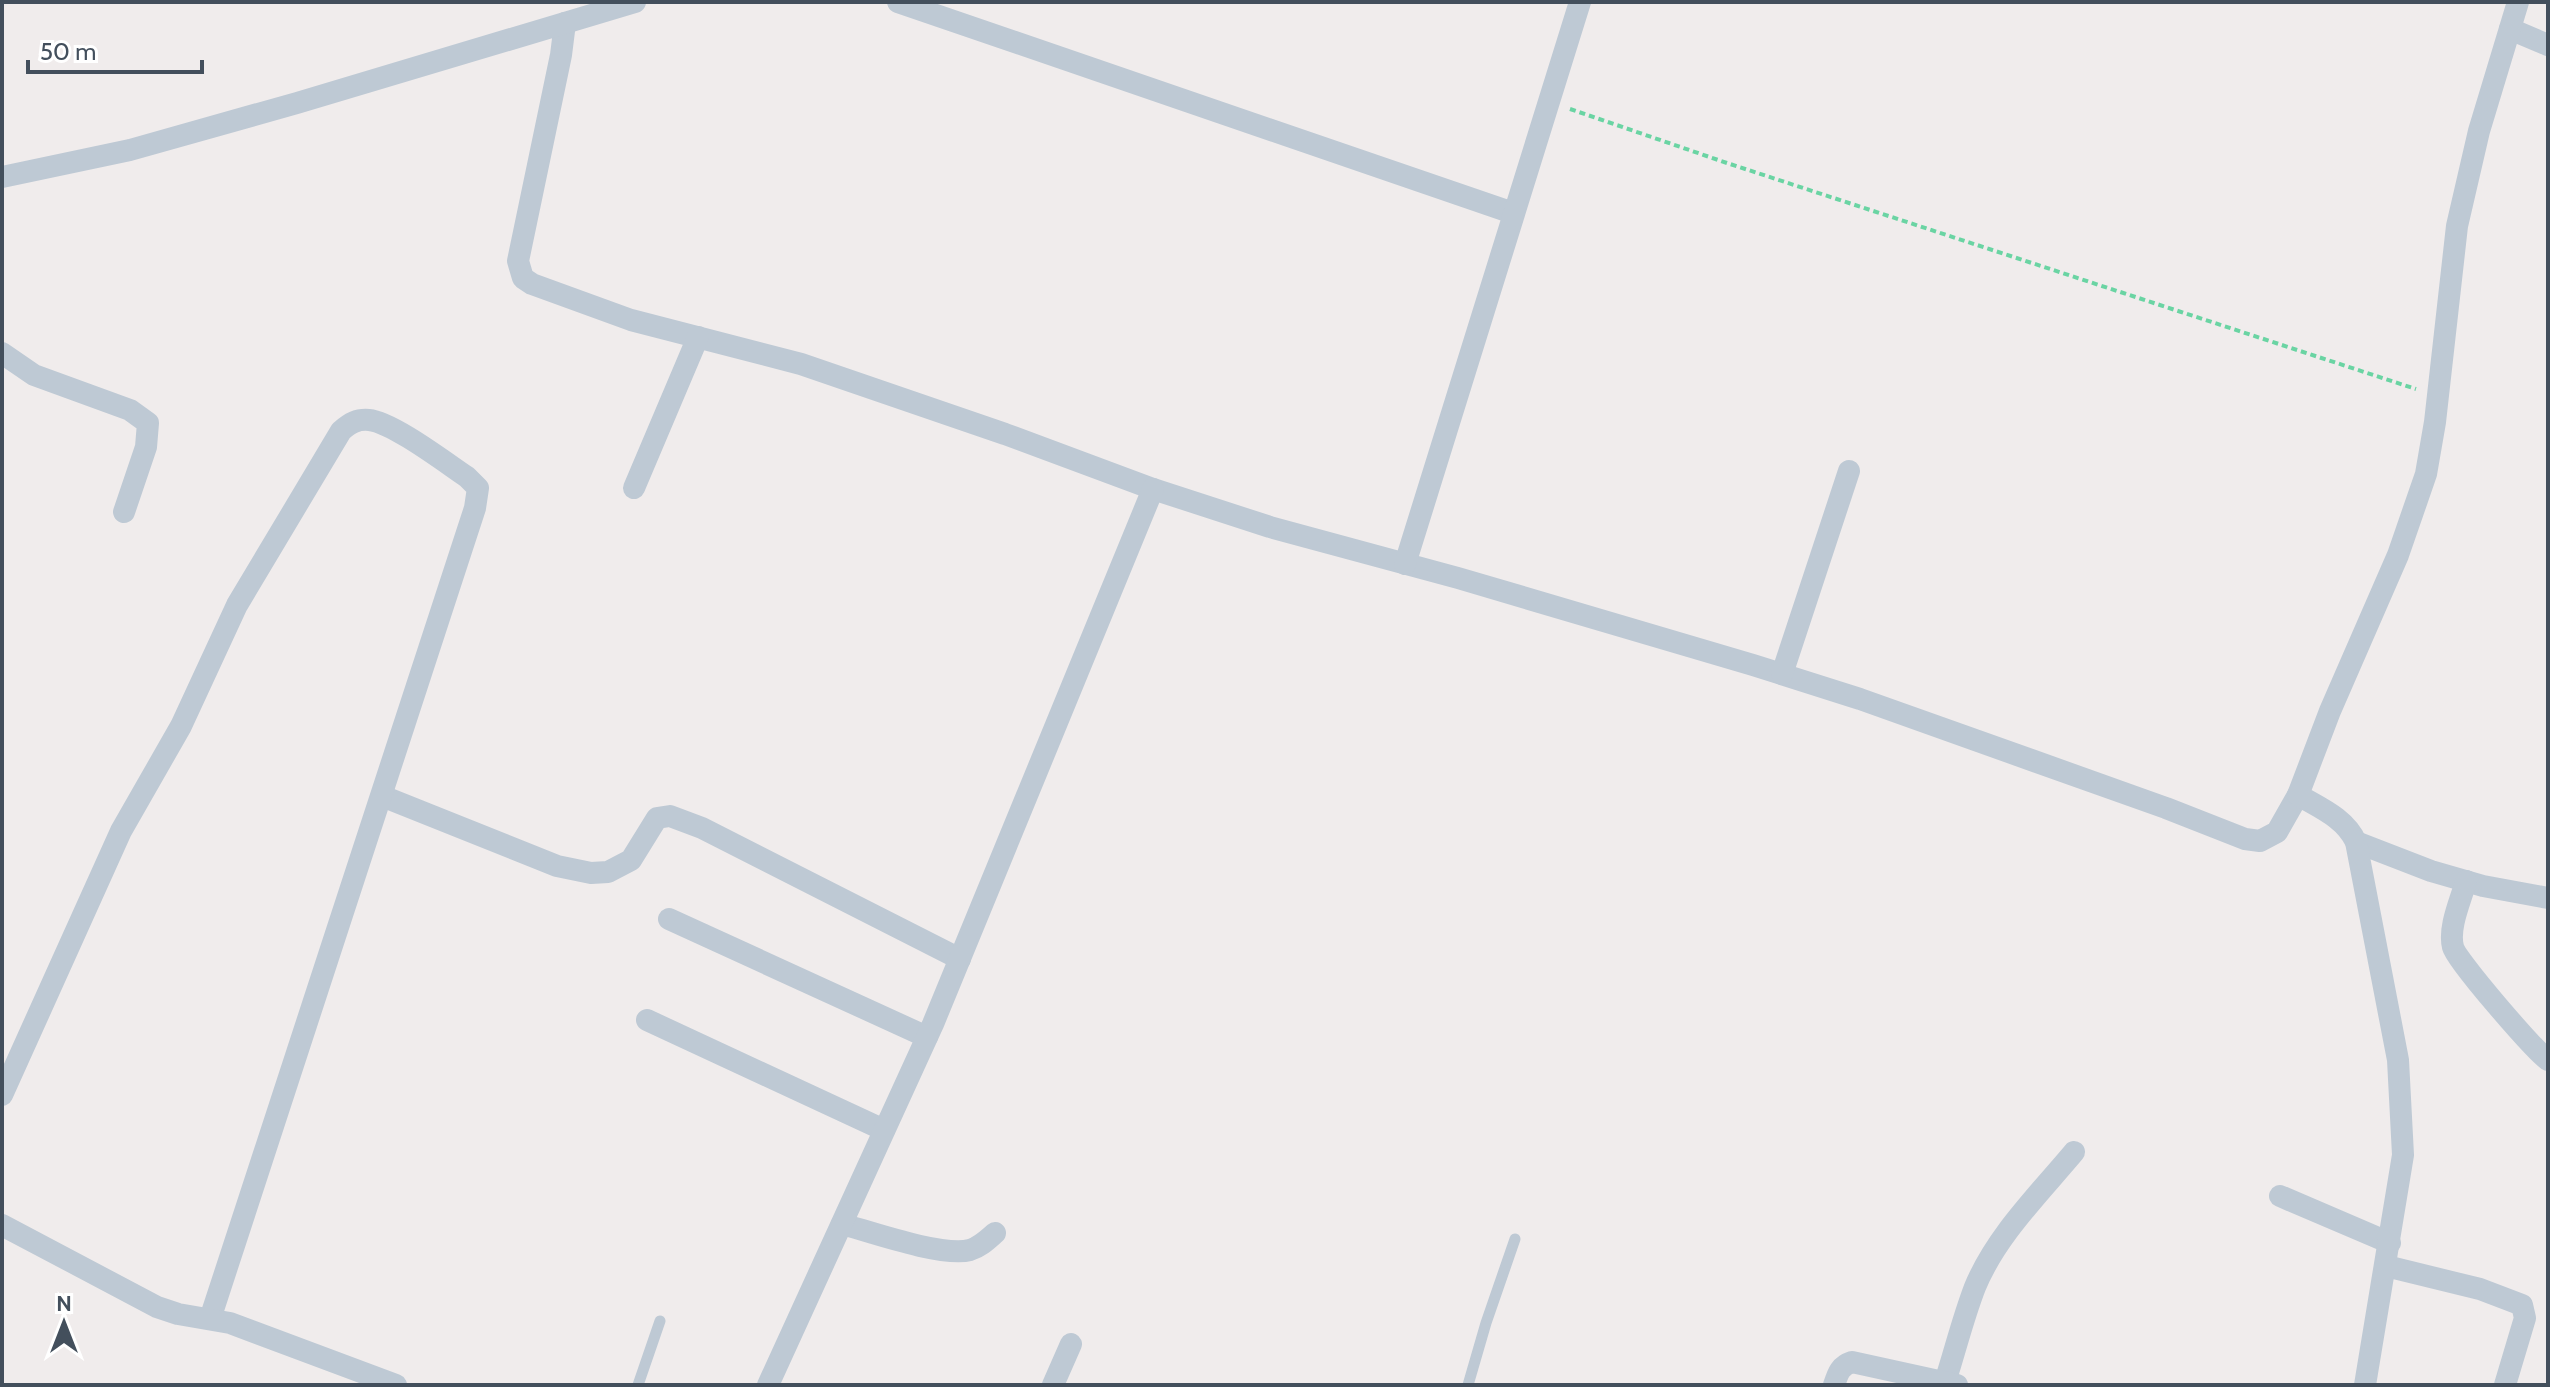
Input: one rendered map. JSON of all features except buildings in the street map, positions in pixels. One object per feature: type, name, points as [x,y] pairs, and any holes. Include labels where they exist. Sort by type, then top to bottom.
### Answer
[{"type":"street","points":[[898,2],[1513,213]]},
{"type":"street","points":[[1405,564],[1580,2]]},
{"type":"street","points":[[565,23],[518,261],[523,278],[547,290],[631,320],[801,364],[1153,489],[1270,527],[1782,674],[2007,751],[2245,839],[2260,841],[2277,832],[2298,795],[2402,541],[2426,474],[2457,226],[2467,173],[2518,2]]},
{"type":"street","points":[[2,177],[130,150],[627,3]]},
{"type":"street","points":[[2510,29],[2548,45]]},
{"type":"street","points":[[634,488],[698,337]]},
{"type":"street","points":[[2,353],[34,375],[130,410],[148,423],[146,447],[124,512]]},
{"type":"street","points":[[2,1095],[121,831],[181,726],[237,605],[341,431],[350,423],[360,420],[382,423],[467,477],[478,488],[475,508],[210,1319]]},
{"type":"street","points":[[1782,674],[1849,471]]},
{"type":"street","points":[[768,1385],[927,1037],[1153,489]]},
{"type":"street","points":[[2298,795],[2338,819],[2350,829],[2356,842],[2398,1060],[2403,1155],[2365,1385]]},
{"type":"street","points":[[382,796],[557,866],[591,873],[608,872],[631,860],[657,818],[670,816],[702,828],[960,959]]},
{"type":"street","points":[[2356,842],[2431,871],[2548,898]]},
{"type":"street","points":[[2466,881],[2452,934],[2455,954],[2529,1043],[2548,1060]]},
{"type":"street","points":[[669,919],[927,1037]]},
{"type":"street","points":[[647,1020],[884,1130]]},
{"type":"street","points":[[1834,1385],[1844,1364],[1852,1362],[1952,1384],[1975,1286],[2012,1226],[2074,1152]]},
{"type":"street","points":[[2280,1196],[2390,1243]]},
{"type":"street","points":[[842,1224],[919,1245],[962,1251],[973,1249],[995,1233]]},
{"type":"street","points":[[2,1225],[157,1307],[230,1323],[396,1385]]},
{"type":"street","points":[[2386,1266],[2480,1289],[2522,1305],[2525,1318],[2505,1385]]},
{"type":"street","points":[[1053,1385],[1071,1344]]},
{"type":"lane","points":[[1468,1385],[1515,1239]]},
{"type":"lane","points":[[638,1385],[660,1321]]},
{"type":"path","points":[[1549,101],[1727,163],[2438,397]]}]
